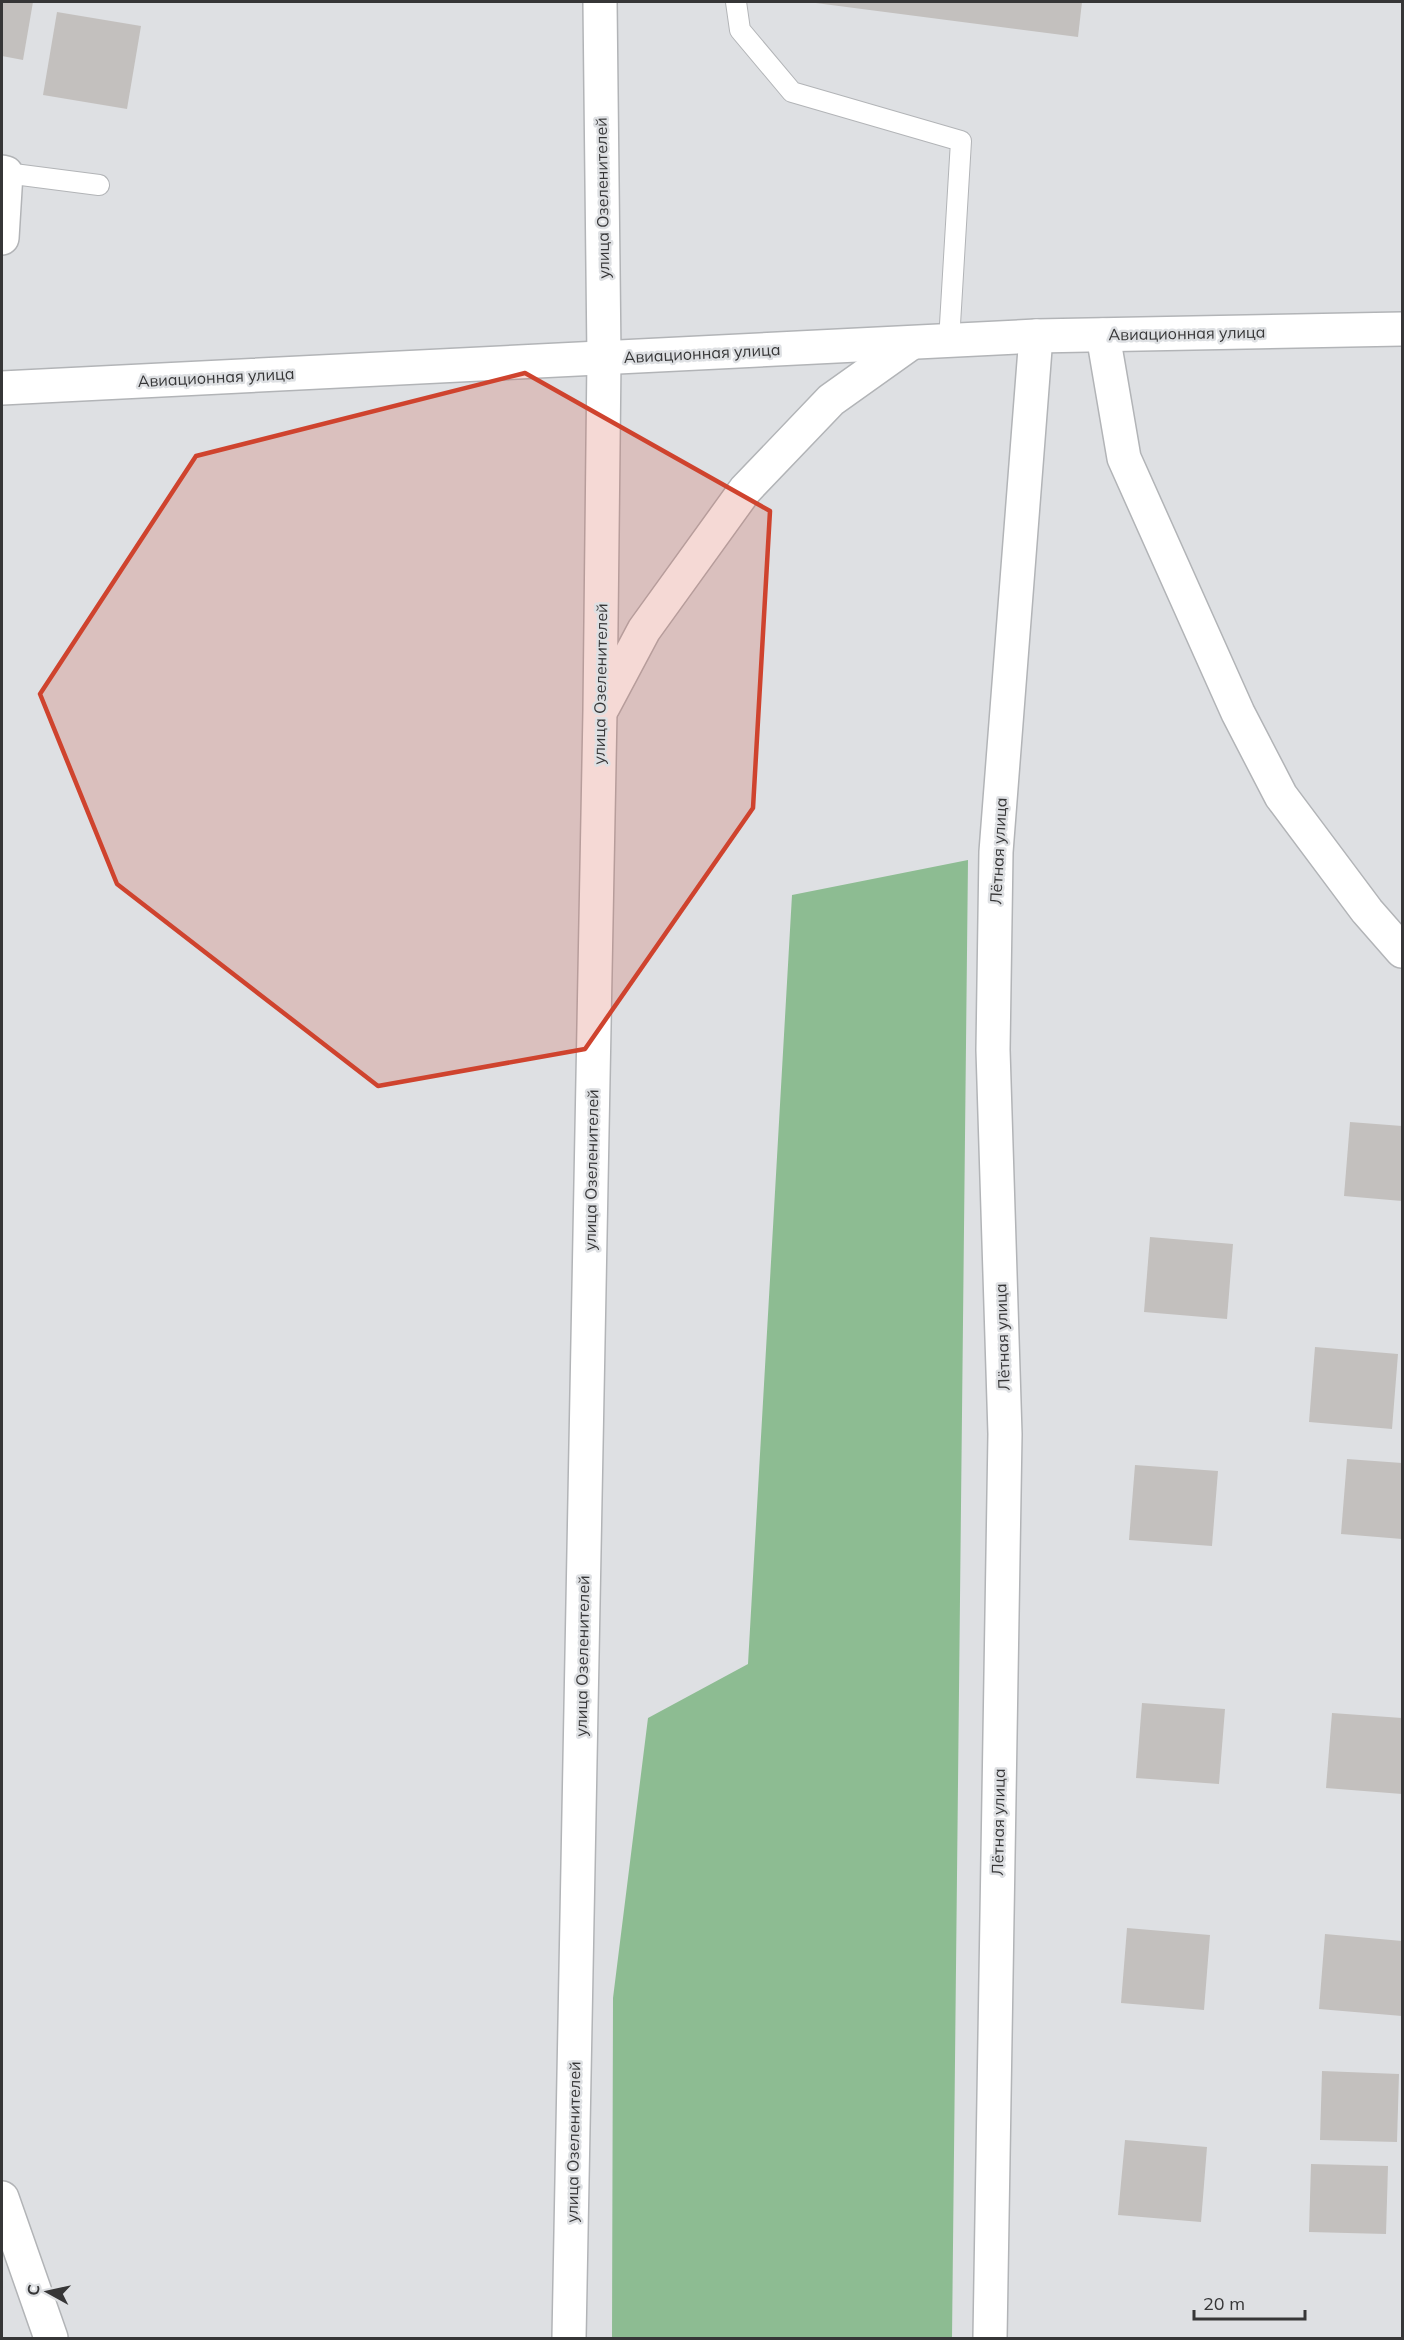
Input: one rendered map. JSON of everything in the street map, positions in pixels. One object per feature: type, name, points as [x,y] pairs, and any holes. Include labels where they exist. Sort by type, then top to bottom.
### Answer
[{"type":"main road","name":"улица Озеленителей","points":[[569,2338],[600,711],[604,358],[600,2]]},
{"type":"main road","points":[[2,238],[4,172]]},
{"type":"main road","name":"Авиационная улица","points":[[2,387],[1036,336],[1402,329]]},
{"type":"main road","points":[[1103,334],[1124,458],[1238,713],[1281,796],[1367,911],[1402,951]]},
{"type":"main road","name":"Лётная улица","points":[[990,2338],[1005,1434],[993,1050],[996,852],[1036,336]]},
{"type":"main road","points":[[600,711],[644,630],[745,490],[831,400],[911,343]]},
{"type":"main road","points":[[2,2198],[51,2338]]},
{"type":"lane","points":[[736,2],[740,30],[792,92],[961,141],[950,341]]},
{"type":"lane","points":[[4,172],[99,185]]},
{"type":"highlighted area","points":[[525,373],[770,511],[753,808],[585,1049],[378,1086],[117,884],[40,694],[196,456]]},
{"type":"green space","points":[[968,860],[952,2338],[612,2338],[613,1998],[648,1718],[748,1664],[792,895]]},
{"type":"building","points":[[2,2],[33,2],[23,60],[2,56]]},
{"type":"building","points":[[808,2],[1082,2],[1078,37]]},
{"type":"building","points":[[57,12],[141,26],[127,109],[43,95]]},
{"type":"building","points":[[1350,1122],[1402,1126],[1402,1201],[1344,1196]]},
{"type":"building","points":[[1150,1237],[1233,1244],[1227,1319],[1144,1312]]},
{"type":"building","points":[[1315,1347],[1398,1354],[1392,1429],[1309,1422]]},
{"type":"building","points":[[1347,1459],[1402,1463],[1402,1539],[1341,1534]]},
{"type":"building","points":[[1135,1465],[1218,1471],[1212,1546],[1129,1540]]},
{"type":"building","points":[[1142,1703],[1225,1709],[1219,1784],[1136,1778]]},
{"type":"building","points":[[1332,1713],[1402,1718],[1402,1794],[1326,1788]]},
{"type":"building","points":[[1127,1928],[1210,1935],[1204,2010],[1121,2003]]},
{"type":"building","points":[[1325,1934],[1402,1941],[1402,2016],[1319,2009]]},
{"type":"building","points":[[1322,2071],[1399,2074],[1397,2142],[1320,2140]]},
{"type":"building","points":[[1125,2140],[1207,2147],[1201,2222],[1118,2215]]},
{"type":"building","points":[[1311,2164],[1388,2166],[1386,2234],[1309,2232]]}]
